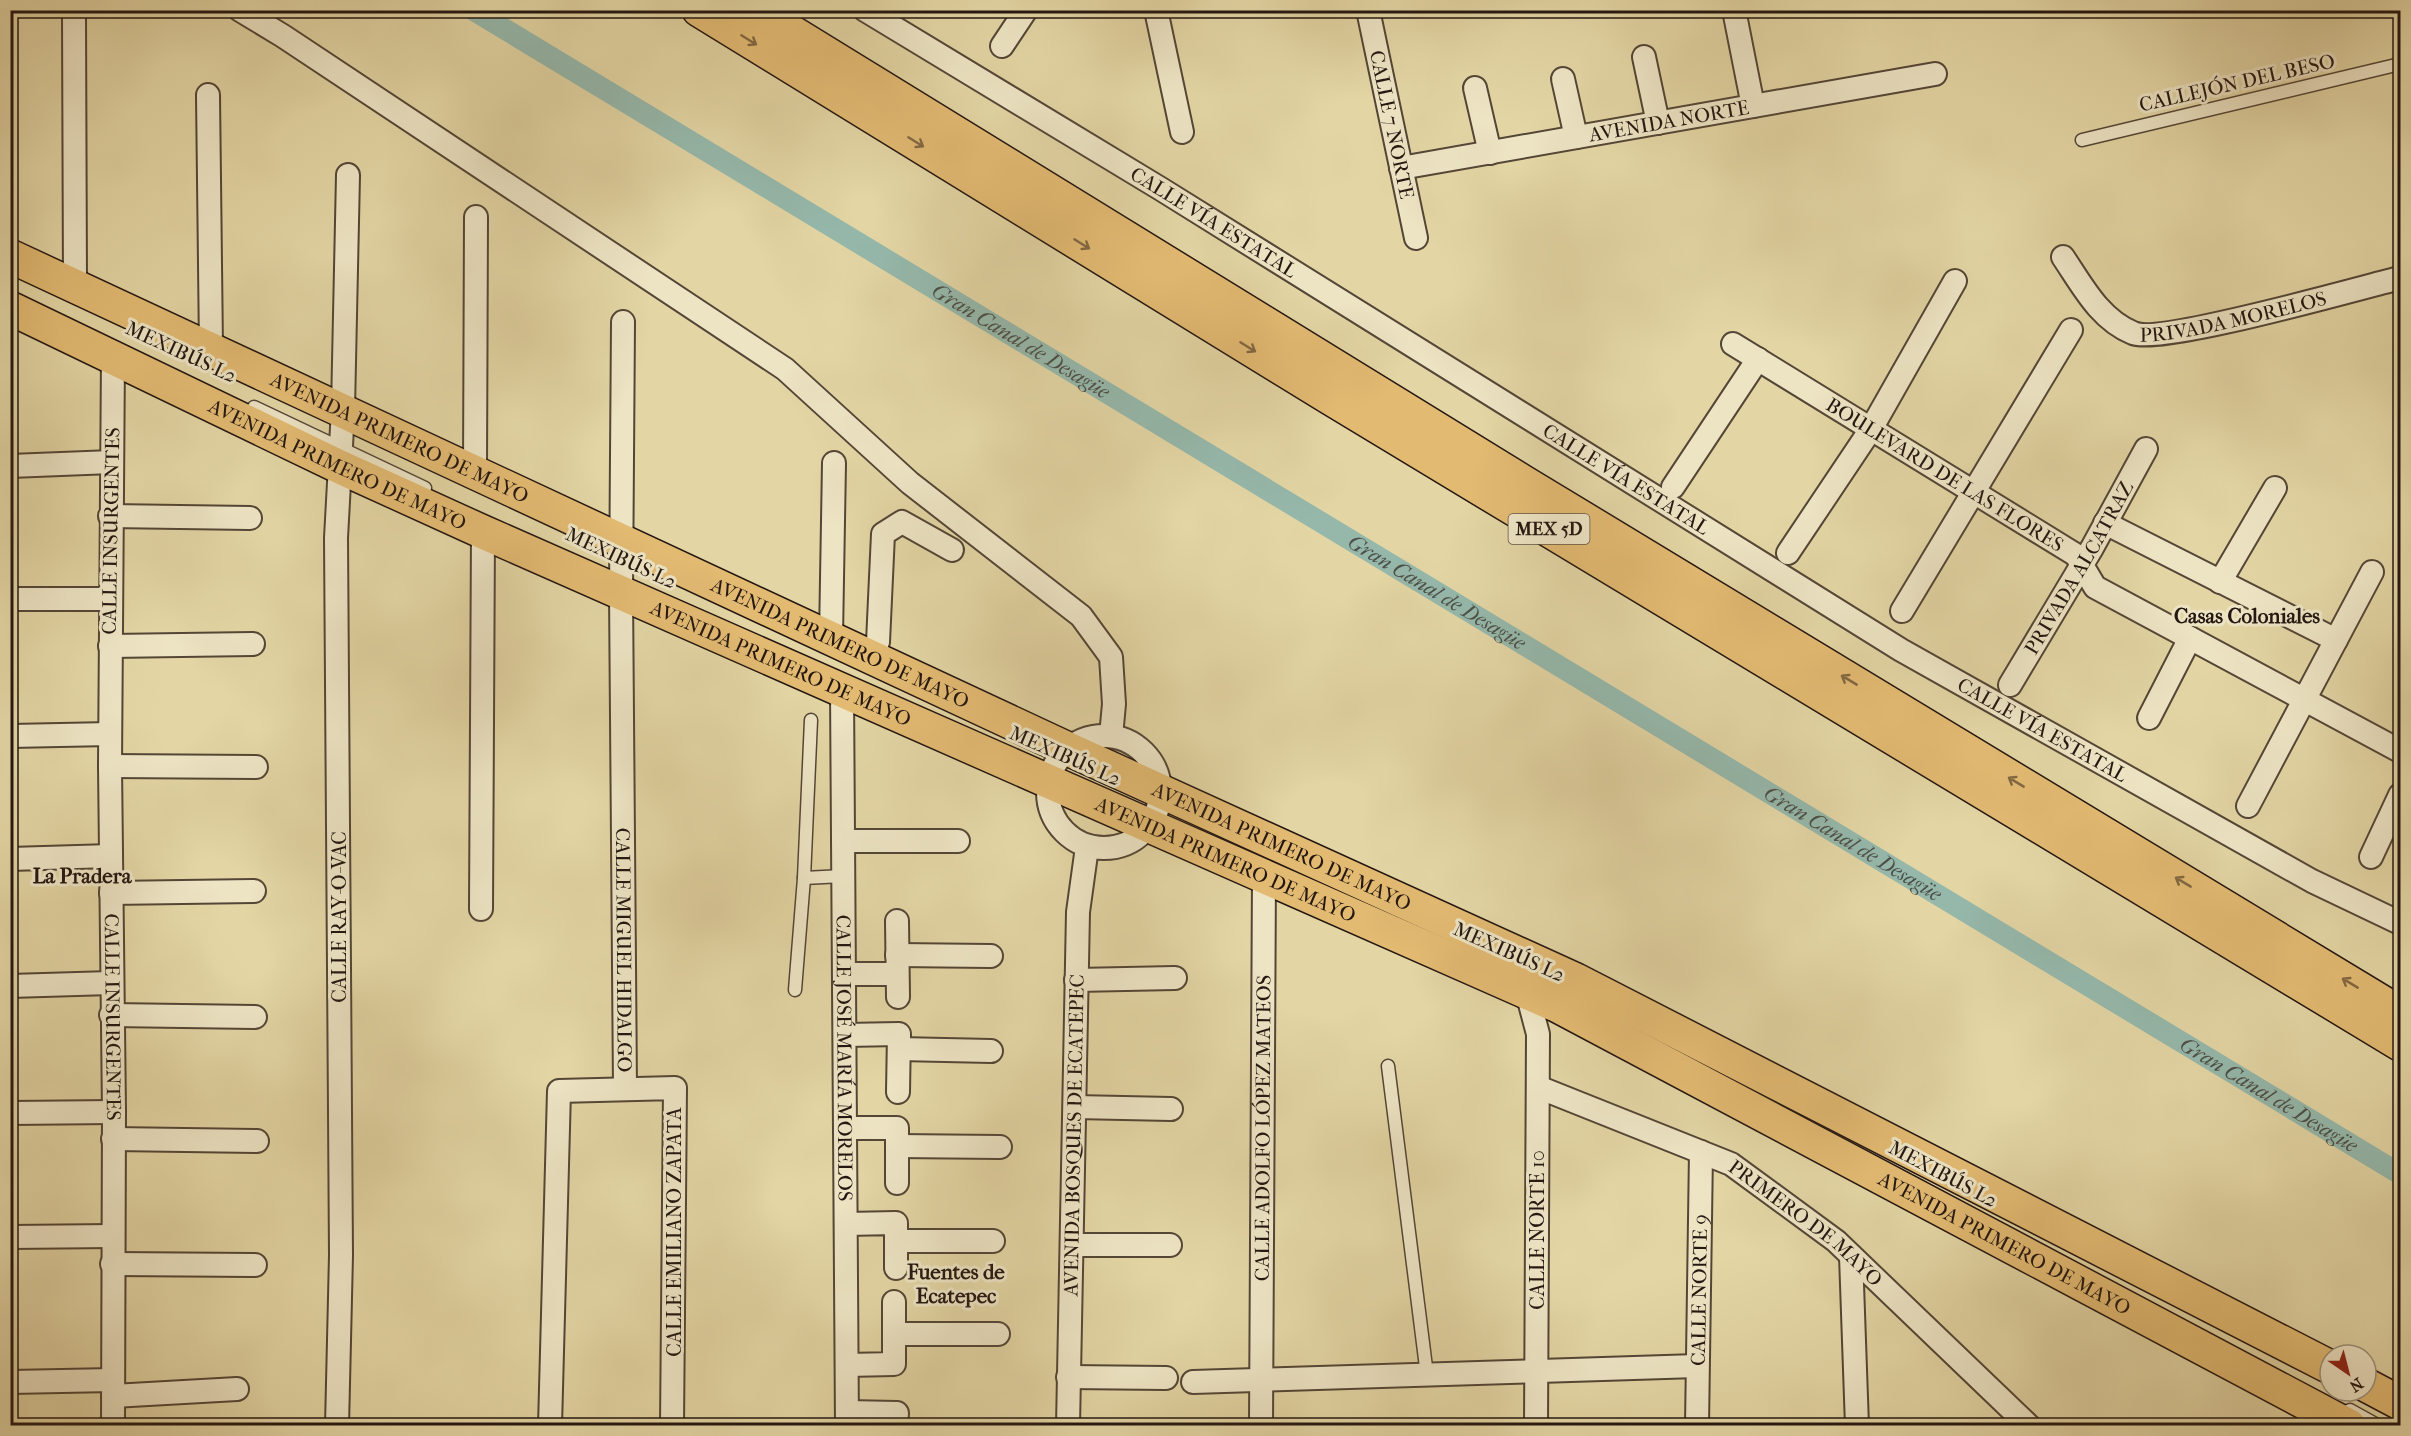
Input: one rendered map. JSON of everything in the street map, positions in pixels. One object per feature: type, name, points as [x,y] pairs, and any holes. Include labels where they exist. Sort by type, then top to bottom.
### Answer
[{"type":"highway","name":"MEX 5D","points":[[699,10],[1330,399],[2400,1044]]},
{"type":"highway","name":"MEX 5D","points":[[756,10],[1535,489],[2400,1013]]},
{"type":"highway","name":"AVENIDA PRIMERO DE MAYO","points":[[10,256],[211,348],[343,417],[475,471],[622,549],[872,656],[1057,764]]},
{"type":"highway","name":"AVENIDA PRIMERO DE MAYO","points":[[21,306],[119,349],[341,458],[483,532],[621,586],[842,690],[1057,764],[1569,994],[2343,1414]]},
{"type":"highway","name":"AVENIDA PRIMERO DE MAYO","points":[[1156,808],[1264,875],[1527,975]]},
{"type":"highway","name":"AVENIDA PRIMERO DE MAYO","points":[[1666,1046],[2318,1360]]},
{"type":"highway","points":[[2378,1391],[2400,1402]]},
{"type":"street","points":[[240,10],[785,369],[910,483],[1081,616],[1111,657],[1114,704],[1111,736]]},
{"type":"street","name":"CALLE VÍA ESTATAL","points":[[865,10],[1161,189],[1901,650],[2312,881],[2400,923]]},
{"type":"street","points":[[1002,46],[1026,10]]},
{"type":"street","points":[[1156,10],[1182,132]]},
{"type":"street","name":"CALLE 7 NORTE","points":[[1368,10],[1416,238]]},
{"type":"street","points":[[1734,10],[1753,106]]},
{"type":"street","points":[[74,15],[75,285]]},
{"type":"street","points":[[1644,57],[1658,123]]},
{"type":"street","name":"AVENIDA NORTE","points":[[1401,168],[1935,74]]},
{"type":"street","points":[[1563,79],[1576,137]]},
{"type":"street","points":[[1475,88],[1490,153]]},
{"type":"street","points":[[208,94],[211,348]]},
{"type":"street","name":"CALLE RAY-O-VAC","points":[[337,1425],[341,1256],[336,550],[343,417],[348,175]]},
{"type":"street","points":[[475,471],[476,217]]},
{"type":"street","name":"PRIVADA MORELOS","points":[[2063,257],[2101,312],[2134,334],[2180,332],[2400,278]]},
{"type":"street","points":[[1788,553],[1871,429],[1955,281]]},
{"type":"street","name":"CALLE MIGUEL HIDALGO","points":[[550,1425],[559,1091],[625,1089],[621,586],[623,322]]},
{"type":"street","points":[[1902,611],[2071,330]]},
{"type":"street","name":"BOULEVARD DE LAS FLORES","points":[[1733,344],[2076,555],[2095,587],[2400,751]]},
{"type":"street","name":"CALLE INSURGENTES","points":[[113,1425],[114,1112],[111,1015],[110,516],[119,349]]},
{"type":"street","points":[[1673,487],[1758,359]]},
{"type":"street","name":"PRIVADA ALCATRAZ","points":[[2010,685],[2082,564],[2146,449]]},
{"type":"street","points":[[10,466],[112,462]]},
{"type":"street","points":[[831,637],[834,463]]},
{"type":"street","points":[[2220,582],[2275,488]]},
{"type":"street","points":[[110,516],[250,518]]},
{"type":"street","points":[[872,656],[878,642],[883,534],[903,522],[952,550]]},
{"type":"street","points":[[2105,523],[2336,640]]},
{"type":"street","points":[[481,909],[483,532]]},
{"type":"street","points":[[2248,806],[2372,572]]},
{"type":"street","points":[[10,599],[111,599]]},
{"type":"street","points":[[2149,718],[2190,638]]},
{"type":"street","points":[[110,646],[253,644]]},
{"type":"street","name":"CALLE JOSÉ MARÍA MORELOS","points":[[842,690],[847,1419]]},
{"type":"street","points":[[10,736],[110,734]]},
{"type":"street","points":[[1111,736],[1140,748],[1150,759],[1158,774],[1156,808],[1132,842],[1110,848],[1087,847],[1064,832],[1050,808],[1057,764],[1088,738],[1111,736]]},
{"type":"street","points":[[110,766],[256,767]]},
{"type":"street","points":[[2371,856],[2400,795]]},
{"type":"street","points":[[843,841],[958,841]]},
{"type":"street","name":"AVENIDA BOSQUES DE ECATEPEC","points":[[1068,1425],[1078,912],[1087,847]]},
{"type":"street","points":[[10,859],[111,856]]},
{"type":"street","name":"CALLE ADOLFO LÓPEZ MATEOS","points":[[1261,1425],[1264,875]]},
{"type":"street","points":[[111,892],[254,891]]},
{"type":"street","points":[[897,921],[898,997]]},
{"type":"street","points":[[844,974],[897,964],[991,956]]},
{"type":"street","name":"CALLE NORTE 10","points":[[1527,975],[1538,1034],[1536,1425]]},
{"type":"street","points":[[1076,980],[1175,978]]},
{"type":"street","points":[[10,986],[111,983]]},
{"type":"street","points":[[1538,1034],[1569,994]]},
{"type":"street","points":[[111,1015],[255,1017]]},
{"type":"street","points":[[845,1035],[899,1034],[898,1092]]},
{"type":"street","points":[[899,1049],[991,1051]]},
{"type":"street","name":"PRIMERO DE MAYO","points":[[1538,1087],[1731,1164],[1836,1241],[2029,1425]]},
{"type":"street","name":"CALLE EMILIANO ZAPATA","points":[[625,1089],[675,1088],[672,1425]]},
{"type":"street","points":[[1075,1107],[1171,1109]]},
{"type":"street","points":[[10,1113],[114,1112]]},
{"type":"street","points":[[845,1128],[897,1128],[897,1183]]},
{"type":"street","points":[[113,1139],[258,1141]]},
{"type":"street","points":[[897,1146],[1000,1147]]},
{"type":"street","name":"CALLE NORTE 9","points":[[1696,1425],[1701,1152]]},
{"type":"street","points":[[846,1224],[896,1223],[896,1268]]},
{"type":"street","points":[[10,1237],[113,1236]]},
{"type":"street","points":[[896,1241],[993,1242]]},
{"type":"street","points":[[1072,1245],[1170,1245]]},
{"type":"street","points":[[1851,1256],[1857,1425]]},
{"type":"street","points":[[112,1264],[255,1265]]},
{"type":"street","points":[[847,1365],[894,1364],[894,1302]]},
{"type":"street","points":[[894,1334],[998,1334]]},
{"type":"street","points":[[1193,1382],[1697,1366]]},
{"type":"street","points":[[1068,1377],[1166,1378]]},
{"type":"street","points":[[10,1382],[113,1388],[237,1389]]},
{"type":"street","points":[[847,1419],[897,1413],[896,1425]]},
{"type":"lane","name":"CALLEJÓN DEL BESO","points":[[2082,140],[2400,64]]},
{"type":"lane","name":"MEXIBÚS L2","points":[[10,269],[343,417],[622,549],[1057,764]]},
{"type":"lane","points":[[10,294],[21,306]]},
{"type":"lane","name":"MEXIBÚS L2","points":[[245,403],[341,458],[438,494]]},
{"type":"lane","name":"MEXIBÚS L2","points":[[557,550],[621,586],[1057,764]]},
{"type":"lane","points":[[795,990],[804,878],[811,720]]},
{"type":"lane","points":[[804,878],[843,876]]},
{"type":"lane","name":"MEXIBÚS L2","points":[[1569,994],[2115,1287]]},
{"type":"lane","name":"MEXIBÚS L2","points":[[1569,994],[2318,1370]]},
{"type":"lane","points":[[1388,1066],[1427,1375]]},
{"type":"lane","points":[[2378,1400],[2400,1411]]},
{"type":"lane","points":[[2343,1414],[2379,1425]]},
{"type":"waterway","name":"Gran Canal de Desagüe","points":[[473,10],[2400,1174]]},
{"type":"district","name":"Casas Coloniales","points":[[2247,616]]},
{"type":"district","name":"La Pradera","points":[[82,876]]},
{"type":"district","name":"Fuentes de Ecatepec","points":[[956,1284]]}]
